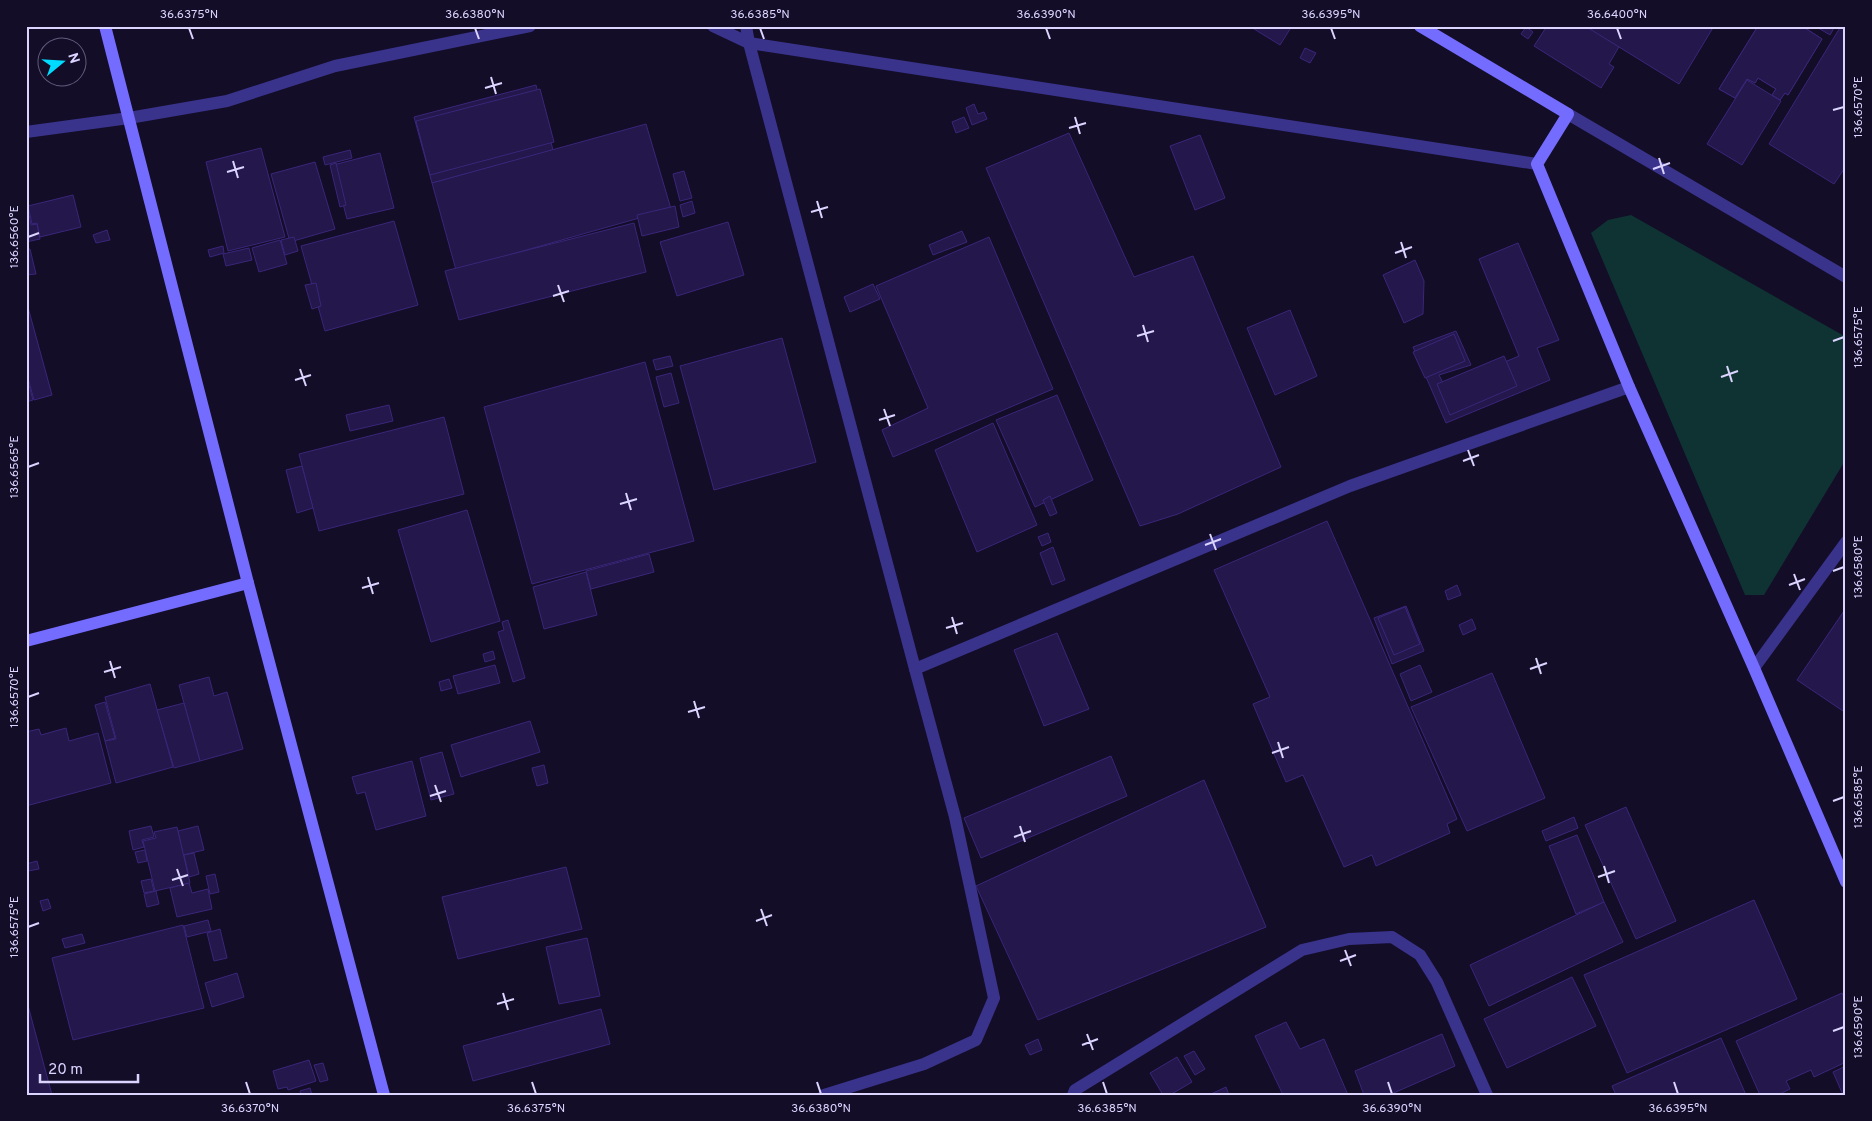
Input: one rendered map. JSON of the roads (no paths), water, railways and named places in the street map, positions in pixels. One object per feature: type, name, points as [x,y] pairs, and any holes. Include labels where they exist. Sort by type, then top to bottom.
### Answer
[{"type":"street","points":[[106,26],[248,583],[384,1095]]},
{"type":"street","points":[[26,132],[129,118],[227,101],[335,66],[530,26]]},
{"type":"street","points":[[713,26],[749,42],[1537,164]]},
{"type":"street","points":[[746,26],[955,817],[994,998],[976,1040],[924,1064],[824,1095]]},
{"type":"street","points":[[1420,26],[1846,277]]},
{"type":"street","points":[[1537,164],[1568,114]]},
{"type":"street","points":[[1537,164],[1629,387],[1754,668],[1846,882]]},
{"type":"street","points":[[915,669],[1350,486],[1629,387]]},
{"type":"street","points":[[1754,668],[1846,542]]},
{"type":"street","points":[[26,641],[248,583]]},
{"type":"street","points":[[1073,1095],[1075,1090],[1302,950],[1349,939],[1392,936],[1420,955],[1437,982],[1487,1095]]}]
